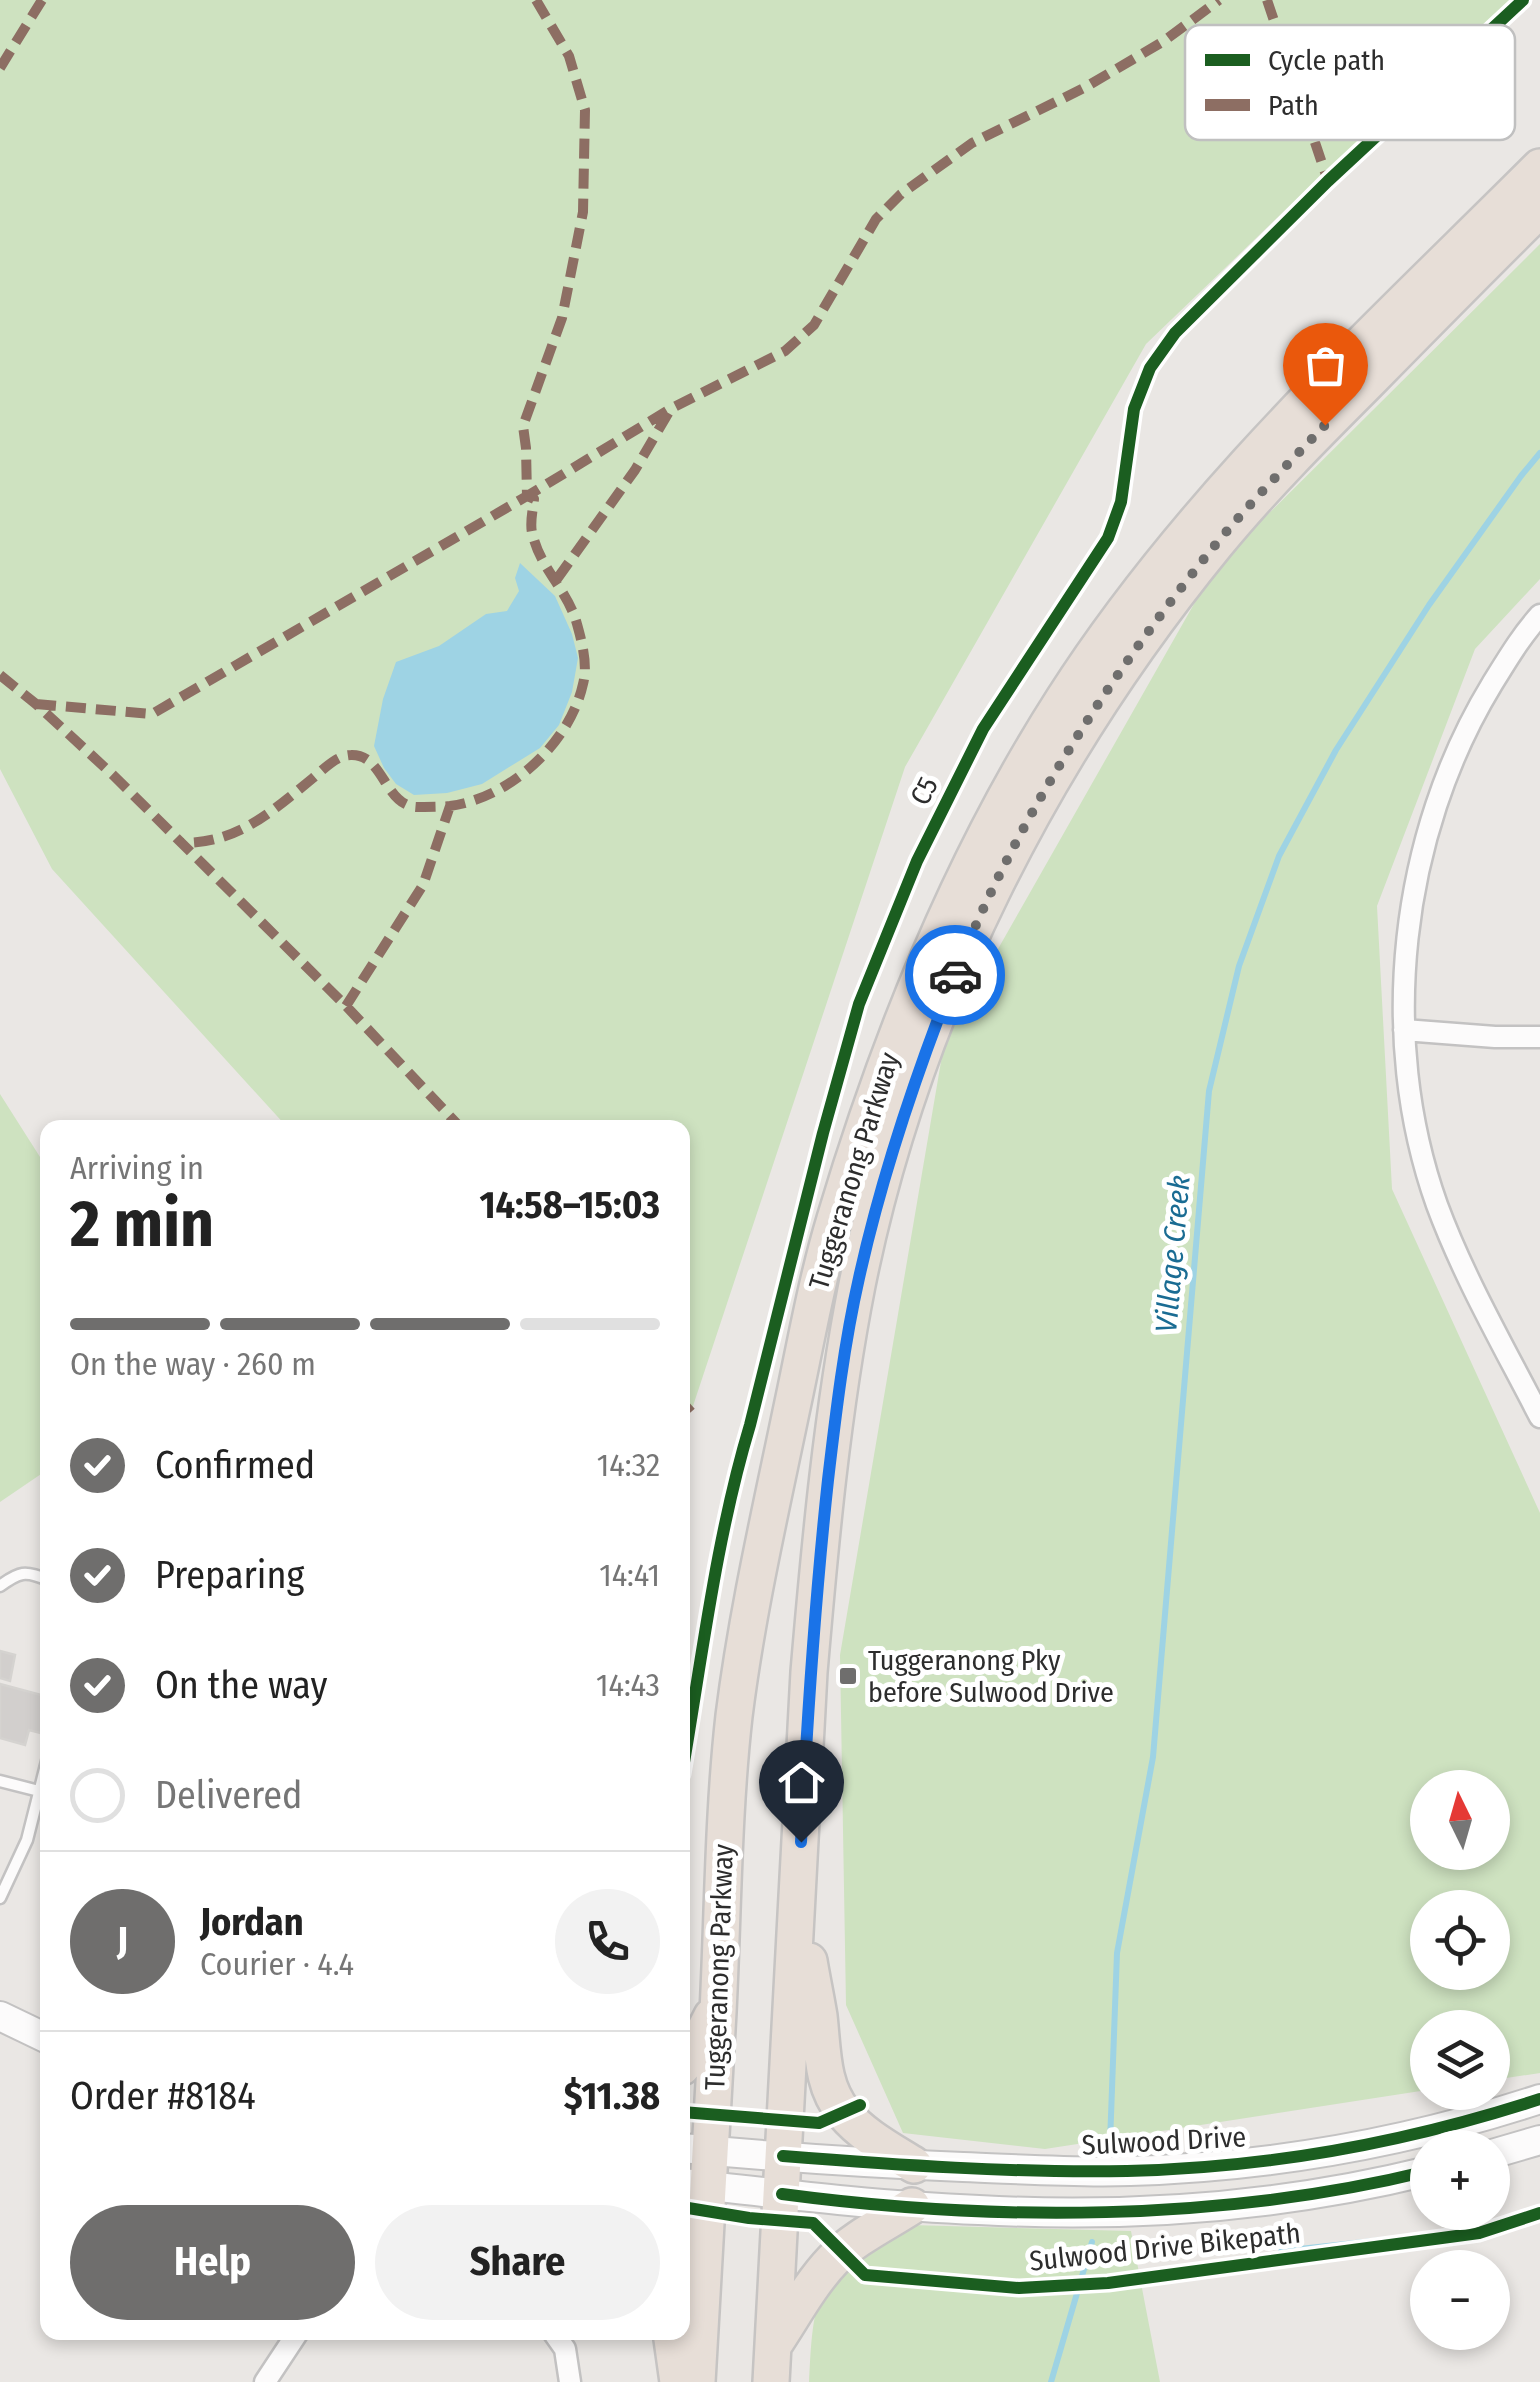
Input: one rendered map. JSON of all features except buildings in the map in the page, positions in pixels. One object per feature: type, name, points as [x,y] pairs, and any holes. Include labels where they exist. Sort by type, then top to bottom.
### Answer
[{"type":"highway","name":"Tuggeranong Parkway","points":[[697,2382],[696,2149],[719,2004],[725,1823],[748,1616],[812,1309],[835,1220],[895,1042],[941,926],[1027,759],[1065,696],[1150,578],[1219,495],[1302,406],[1540,167]]},
{"type":"highway","name":"Tuggeranong Parkway","points":[[772,2365],[817,1578],[843,1364],[858,1282],[878,1200],[926,1049],[992,891],[1044,792],[1086,723],[1180,590],[1267,486],[1540,208]]},
{"type":"highway","points":[[798,1901],[830,2089],[844,2114],[858,2128],[914,2165]]},
{"type":"highway","points":[[690,2056],[719,2004]]},
{"type":"highway","points":[[772,2365],[818,2278],[834,2259],[912,2206]]},
{"type":"highway","points":[[672,2340],[678,2382]]},
{"type":"main road","points":[[0,2016],[40,2034]]},
{"type":"main road","name":"Sulwood Drive","points":[[696,2149],[914,2165],[1131,2171],[1230,2164],[1355,2146],[1471,2120],[1540,2099]]},
{"type":"main road","points":[[1510,2149],[1540,2140]]},
{"type":"main road","points":[[696,2184],[912,2206],[1042,2212],[1180,2208],[1292,2197],[1410,2174]]},
{"type":"street","points":[[1540,615],[1512,651],[1476,710],[1446,776],[1424,845],[1410,917],[1404,992],[1411,1101],[1437,1205],[1464,1270],[1540,1417]]},
{"type":"street","points":[[1404,1030],[1540,1037]]},
{"type":"street","points":[[264,2382],[293,2340]]},
{"type":"street","points":[[558,2340],[564,2349],[570,2382]]},
{"type":"lane","points":[[0,1586],[27,1572],[40,1577]]},
{"type":"lane","points":[[0,1781],[39,1791]]},
{"type":"lane","points":[[0,1898],[27,1840],[40,1787]]},
{"type":"green space","points":[[0,0],[1516,0],[1491,25],[1185,25],[1185,140],[1361,140],[1146,344],[905,767],[691,1412],[690,1120],[281,1120],[52,869],[0,769]]},
{"type":"green space","points":[[1540,244],[1540,579],[1475,649],[1377,906],[1392,1189],[1540,1513],[1540,2073],[1510,2077],[1510,2010],[1410,2010],[1410,2093],[1045,2149],[903,2133],[846,2005],[840,1655],[944,1044],[1215,567]]},
{"type":"green space","points":[[0,1094],[40,1157],[40,1475],[0,1502]]},
{"type":"green space","points":[[910,2225],[1131,2231],[1160,2382],[809,2382],[814,2322],[828,2280],[853,2258]]},
{"type":"water","points":[[520,563],[555,596],[578,658],[572,692],[559,725],[540,748],[482,784],[447,793],[414,795],[396,784],[374,746],[383,699],[396,662],[439,646],[486,614],[507,611],[519,591],[515,578]]},
{"type":"waterway","name":"Village Creek","points":[[1110,2143],[1117,1953],[1153,1757],[1209,1091],[1239,966],[1279,856],[1336,750],[1429,605],[1540,453]]},
{"type":"waterway","points":[[1281,2251],[1466,2231],[1540,2209]]},
{"type":"waterway","name":"Village Creek","points":[[1051,2382],[1092,2242]]},
{"type":"marked path","points":[[0,68],[42,0]]},
{"type":"marked path","points":[[536,0],[569,56],[585,110],[583,212],[562,318],[523,426],[527,496],[672,408],[785,351],[814,325],[876,219],[901,194],[972,143],[1084,88],[1185,25]]},
{"type":"marked path","points":[[1185,25],[1219,0]]},
{"type":"marked path","points":[[1267,0],[1275,25]]},
{"type":"marked path","points":[[1314,140],[1328,181]]},
{"type":"marked path","points":[[557,579],[635,470],[669,412]]},
{"type":"marked path","points":[[36,704],[152,714],[527,496],[534,499],[533,536],[573,612],[585,669],[576,706],[565,727],[534,764],[494,792],[472,801],[419,807],[398,799],[378,771],[362,757],[341,757],[252,824],[219,838],[180,843]]},
{"type":"marked path","points":[[0,675],[113,775],[346,1006],[453,1120]]},
{"type":"marked path","points":[[346,1006],[423,885],[450,806]]},
{"type":"cycle path","name":"C5","points":[[1496,25],[1523,0]]},
{"type":"cycle path","name":"C5","points":[[690,1725],[728,1511],[823,1133],[859,1004],[917,861],[983,729],[1108,538],[1121,502],[1134,409],[1150,368],[1175,333],[1372,140]]},
{"type":"cycle path","points":[[783,2156],[998,2170],[1179,2169],[1284,2158],[1388,2140],[1540,2099]]},
{"type":"cycle path","points":[[690,2113],[819,2123],[860,2105]]},
{"type":"cycle path","name":"Sulwood Drive Bikepath","points":[[782,2194],[942,2209],[1106,2212],[1269,2200],[1410,2175]]},
{"type":"cycle path","points":[[690,2208],[813,2223]]},
{"type":"cycle path","name":"Sulwood Drive Bikepath","points":[[813,2223],[865,2275],[1019,2288],[1108,2283],[1479,2233],[1540,2213]]},
{"type":"way so far","points":[[955,975],[992,891],[1086,723],[1217,543],[1325,425]]},
{"type":"place","name":"Tuggeranong Pky before Sulwood Drive","points":[[848,1676]]},
{"type":"route","points":[[801,1842],[817,1578],[843,1364],[878,1200],[913,1086],[955,975]]}]
